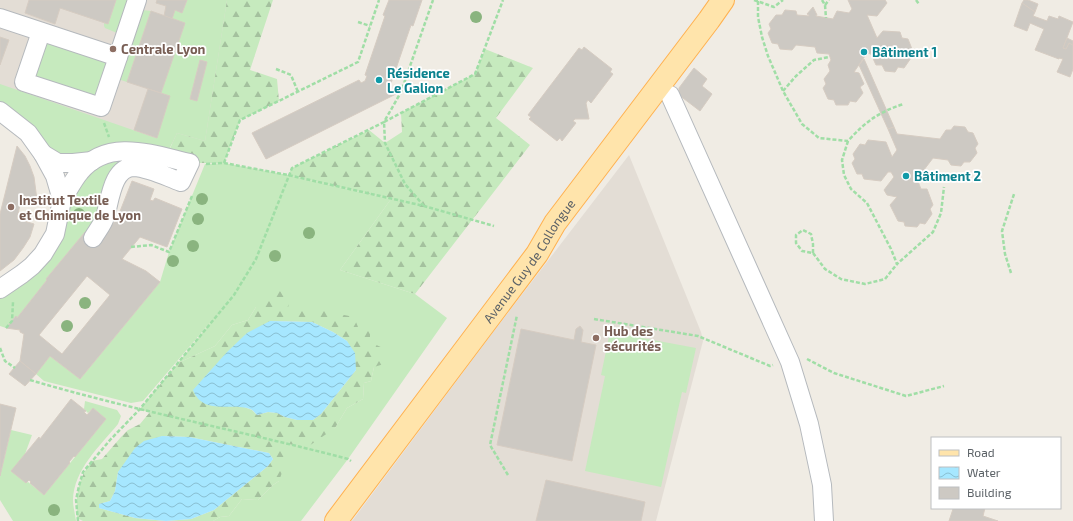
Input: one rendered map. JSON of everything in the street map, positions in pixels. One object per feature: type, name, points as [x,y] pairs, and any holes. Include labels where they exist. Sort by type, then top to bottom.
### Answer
[{"type":"main road","name":"Avenue Guy de Collongue","points":[[336,521],[536,254],[555,223],[723,0]]},
{"type":"lane","points":[[41,32],[24,82],[101,107],[137,0]]},
{"type":"lane","points":[[0,18],[118,57]]},
{"type":"lane","points":[[670,95],[790,362],[809,424],[822,485],[824,521]]},
{"type":"lane","points":[[0,111],[28,133],[43,154],[54,176],[62,200]]},
{"type":"lane","points":[[6,285],[32,266],[43,254],[55,234],[62,200],[81,171],[92,161],[106,152],[131,150],[190,164],[181,182],[134,167],[126,168],[120,173],[114,182],[105,218],[93,238]]},
{"type":"lane","points":[[43,154],[58,163],[73,164],[92,161]]},
{"type":"path","points":[[224,163],[240,120],[358,62],[379,0]]},
{"type":"path","points":[[424,206],[405,184],[385,143],[384,122],[401,92],[433,0]]},
{"type":"path","points":[[78,521],[76,500],[83,472],[110,440],[139,410],[234,295],[256,259],[292,168],[476,74],[503,0]]},
{"type":"path","points":[[783,0],[774,8],[756,1],[762,37],[768,56],[783,91],[802,124],[820,138],[848,141]]},
{"type":"path","points":[[822,0],[825,5],[826,18]]},
{"type":"path","points":[[825,5],[829,0]]},
{"type":"path","points":[[916,0],[919,4]]},
{"type":"path","points":[[358,22],[370,26]]},
{"type":"path","points":[[783,91],[796,76],[814,60],[829,58]]},
{"type":"path","points":[[276,69],[291,75],[298,92]]},
{"type":"path","points":[[897,264],[891,248],[867,203],[851,189],[844,175],[842,160],[848,141],[874,117],[889,108],[904,104]]},
{"type":"path","points":[[101,107],[106,130],[116,152]]},
{"type":"path","points":[[190,164],[224,163],[288,175],[424,206],[494,226]]},
{"type":"path","points":[[813,253],[802,251],[796,243],[796,236],[803,230],[811,234],[813,253],[825,269],[841,279],[865,284],[885,279],[897,264],[933,232],[942,213],[944,187]]},
{"type":"path","points":[[131,247],[151,245],[169,252],[193,193]]},
{"type":"path","points":[[1011,274],[1005,254],[1002,231],[1014,194]]},
{"type":"path","points":[[6,285],[12,321],[6,328]]},
{"type":"path","points":[[508,475],[490,445],[517,313]]},
{"type":"path","points":[[0,348],[5,361],[14,368]]},
{"type":"path","points":[[30,380],[139,410],[284,442],[351,461]]},
{"type":"shaded area","name":"Centrale Lyon","points":[[0,0],[234,0],[210,154],[0,99]]},
{"type":"shaded area","name":"Hub des sécurités","points":[[629,155],[701,332],[703,341],[656,521],[352,521],[491,335]]},
{"type":"green space","points":[[116,0],[130,0],[117,33],[105,28],[104,26],[104,23],[108,24]]},
{"type":"green space","points":[[187,0],[227,0],[205,141],[177,133],[167,154],[88,154],[61,157],[50,151],[0,103],[0,84],[156,138],[170,96],[161,93],[185,23],[172,19],[175,10],[182,12]],"holes":[[[200,60],[207,62],[197,101],[190,99]]]},
{"type":"green space","points":[[227,0],[273,0],[250,70],[277,79],[279,101],[240,120],[224,163],[190,163],[167,155],[177,133],[205,141]]},
{"type":"green space","points":[[142,10],[151,11],[127,82],[118,79]]},
{"type":"green space","points":[[41,32],[118,57],[101,107],[24,82]]},
{"type":"green space","points":[[485,49],[533,68],[496,118],[530,145],[415,294],[340,270],[391,199],[288,175],[292,168],[369,130],[385,143],[402,132],[401,113],[475,74]]},
{"type":"green space","points":[[116,156],[131,163],[90,232],[85,232],[46,279],[47,280],[17,318],[15,317],[6,328],[0,326],[0,296],[64,213],[88,173]]},
{"type":"green space","points":[[224,163],[288,175],[391,199],[340,270],[415,294],[447,318],[348,459],[301,521],[213,521],[220,517],[229,516],[242,499],[258,500],[279,481],[277,441],[335,428],[347,408],[363,399],[364,383],[371,381],[374,367],[370,342],[358,327],[307,315],[286,314],[256,307],[248,320],[232,325],[215,346],[178,363],[213,319],[143,401],[131,403],[44,381],[36,374],[50,356],[80,379],[160,282],[169,252],[205,164]]},
{"type":"green space","points":[[279,289],[289,304],[286,314],[300,305],[307,314],[315,309],[354,317],[358,327],[370,330],[370,342],[385,349],[384,364],[374,367],[371,381],[364,383],[363,399],[347,408],[335,428],[306,448],[277,441],[286,461],[279,481],[258,500],[242,499],[229,516],[220,517],[213,521],[166,521],[83,521],[77,518],[78,488],[83,475],[92,461],[102,459],[128,430],[140,424],[150,412],[139,410],[178,363],[215,346],[232,325],[248,320],[256,307]],"holes":[[[270,321],[312,322],[333,332],[347,341],[356,370],[321,414],[313,420],[297,420],[277,413],[268,412],[257,415],[252,410],[244,407]],[[162,436],[189,437],[269,453],[273,459],[268,466],[214,510],[191,519],[166,521],[135,518],[99,508],[99,504],[110,501],[115,491],[118,472]]]},
{"type":"green space","points":[[610,332],[696,348],[686,393],[682,392],[661,487],[585,471],[605,376],[601,375]]},
{"type":"green space","points":[[85,401],[117,410],[121,416],[118,424],[89,459],[78,478],[74,489],[73,500],[76,521],[13,521],[0,500],[0,476],[11,430],[32,435],[25,454],[12,471],[44,495],[106,419],[93,408],[88,413],[84,409]]},
{"type":"water","points":[[270,321],[312,322],[333,332],[347,341],[355,353],[356,370],[321,414],[313,420],[297,420],[277,413],[268,412],[257,415],[251,409],[243,407],[211,406],[198,398],[193,390],[227,352],[247,333]]},
{"type":"water","points":[[162,436],[189,437],[269,453],[273,459],[268,466],[214,510],[191,519],[166,521],[135,518],[99,508],[99,504],[110,501],[115,491],[118,472],[135,448],[144,441]]},
{"type":"building","points":[[29,0],[116,0],[108,24],[60,8],[55,24],[25,13]]},
{"type":"building","points":[[157,0],[187,0],[182,13],[175,10],[172,19],[164,16],[166,6],[156,3]]},
{"type":"building","name":"Résidence Le Galion","points":[[389,0],[422,0],[413,26],[411,25],[389,89],[398,93],[266,159],[252,133],[359,80],[361,83],[365,81],[367,76],[365,75]]},
{"type":"building","name":"Bâtiment 1","points":[[848,0],[885,0],[887,3],[877,16],[867,15],[877,38],[883,31],[900,32],[902,38],[908,39],[912,49],[909,53],[911,58],[904,68],[898,67],[895,72],[885,71],[882,65],[876,65],[871,54],[867,53],[854,72],[859,73],[864,84],[860,87],[863,93],[856,102],[850,101],[848,105],[836,105],[834,100],[828,99],[823,88],[826,84],[824,79],[830,71],[828,65],[831,60],[829,54],[817,53],[815,47],[796,45],[792,50],[780,49],[778,44],[772,43],[768,33],[771,29],[769,24],[776,15],[782,15],[785,10],[796,11],[797,15],[809,16],[807,14],[813,7],[817,15],[816,16],[833,19],[837,11],[849,13],[852,9]]},
{"type":"building","points":[[1024,0],[1038,4],[1035,12],[1022,3]]},
{"type":"building","points":[[1022,3],[1035,12],[1033,16],[1047,21],[1049,16],[1058,19],[1059,16],[1073,22],[1063,48],[1066,49],[1069,43],[1073,45],[1073,69],[1070,77],[1057,72],[1063,59],[1059,59],[1035,50],[1044,29],[1030,23],[1027,31],[1014,26]]},
{"type":"building","points":[[151,11],[185,23],[161,93],[127,82]]},
{"type":"building","points":[[0,37],[9,40],[0,65]]},
{"type":"building","points":[[1067,38],[1073,41],[1073,45],[1069,43],[1066,49],[1063,48]]},
{"type":"building","points":[[584,47],[612,69],[610,72],[613,74],[591,103],[588,100],[586,103],[589,119],[575,119],[573,121],[576,123],[562,141],[560,138],[557,141],[529,119],[531,117],[528,115],[579,48],[582,50]]},
{"type":"building","points":[[864,59],[894,127],[888,129],[859,65]]},
{"type":"building","points":[[200,60],[207,62],[197,101],[190,99]]},
{"type":"building","points":[[694,68],[707,79],[702,86],[712,94],[700,111],[679,95],[679,88]]},
{"type":"building","points":[[148,89],[170,96],[157,138],[134,130]]},
{"type":"building","name":"Bâtiment 2","points":[[954,126],[965,127],[968,132],[973,133],[978,144],[975,148],[977,153],[970,162],[964,162],[961,166],[951,165],[948,160],[933,158],[917,179],[921,189],[927,189],[933,205],[930,209],[932,214],[925,224],[920,223],[917,227],[905,226],[904,222],[898,221],[890,205],[897,197],[887,195],[884,190],[894,177],[891,172],[888,172],[881,181],[864,179],[862,174],[857,174],[852,163],[855,159],[853,154],[860,144],[865,145],[868,140],[886,142],[892,157],[897,150],[888,129],[894,127],[897,134],[940,139],[946,130],[951,130]]},
{"type":"building","name":"Institut Textile et Chimique de Lyon","points":[[17,146],[25,156],[30,166],[34,177],[37,200],[22,195],[17,219],[34,224],[30,237],[23,248],[14,260],[0,271],[0,214]]},
{"type":"building","points":[[132,181],[154,189],[150,200],[153,201],[155,198],[182,209],[167,247],[140,237],[122,259],[146,271],[160,282],[80,379],[50,356],[36,374],[20,361],[24,334],[20,332],[20,330],[6,328],[16,316],[17,318],[47,280],[46,279],[85,232],[98,242],[117,219]],"holes":[[[87,276],[110,295],[62,354],[39,335]]]},
{"type":"building","points":[[580,326],[583,330],[581,342],[596,345],[572,461],[497,445],[521,329],[574,340],[576,329]]},
{"type":"building","points":[[20,361],[36,374],[25,386],[9,374]]},
{"type":"building","points":[[71,399],[86,411],[84,412],[87,415],[93,408],[106,419],[75,457],[74,456],[69,462],[70,463],[44,495],[30,483],[31,482],[29,480],[26,483],[11,471],[39,437],[40,439]]},
{"type":"building","points":[[0,404],[16,408],[0,476]]},
{"type":"building","points":[[546,480],[645,502],[641,521],[536,521]]},
{"type":"building","points":[[953,509],[985,509],[983,516],[998,521],[949,521]]},
{"type":"place","name":"Centrale Lyon","points":[[113,49]]},
{"type":"place","name":"Bâtiment 1","points":[[864,52]]},
{"type":"place","name":"Résidence Le Galion","points":[[379,80]]},
{"type":"place","name":"Bâtiment 2","points":[[906,176]]},
{"type":"place","name":"Institut Textile et Chimique de Lyon","points":[[11,207]]},
{"type":"place","name":"Hub des sécurités","points":[[596,338]]}]
